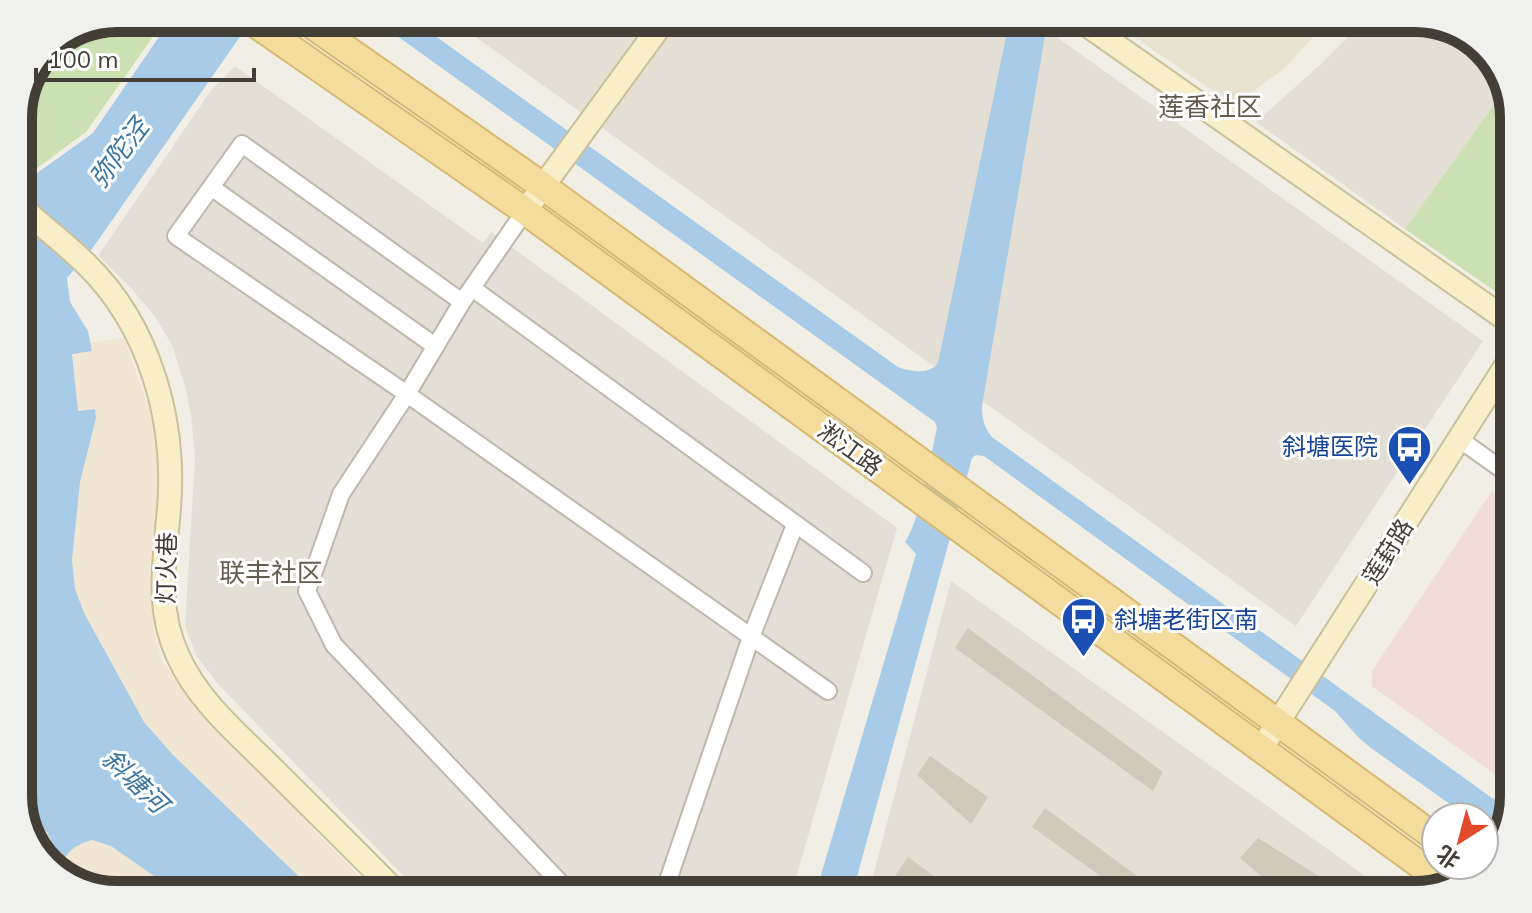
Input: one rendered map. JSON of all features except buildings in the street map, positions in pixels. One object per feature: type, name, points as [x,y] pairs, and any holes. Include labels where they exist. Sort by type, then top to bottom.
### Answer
[{"type":"main road","name":"淞江路","points":[[267,32],[525,211],[1438,878]]},
{"type":"main road","name":"淞江路","points":[[322,32],[544,187],[1420,826]]},
{"type":"street","points":[[559,881],[334,645],[307,591],[341,494],[467,295],[656,32]]},
{"type":"street","points":[[1097,32],[1500,315]]},
{"type":"street","points":[[828,691],[407,394],[176,236],[242,144],[467,295],[863,573]]},
{"type":"street","points":[[211,187],[435,346]]},
{"type":"street","name":"灯火巷","points":[[32,216],[88,265],[129,321],[158,386],[171,468],[161,576],[163,601],[177,654],[200,693],[218,714],[385,881]]},
{"type":"street","name":"莲葑路","points":[[1261,749],[1500,375]]},
{"type":"street","points":[[1459,439],[1500,468]]},
{"type":"street","points":[[668,881],[751,637],[795,525]]},
{"type":"street","points":[[376,881],[381,877]]},
{"type":"shaded area","points":[[469,32],[1050,32],[1483,341],[1296,626]]},
{"type":"shaded area","points":[[1127,32],[1317,32],[1285,68],[1234,105]]},
{"type":"shaded area","points":[[1351,32],[1415,32],[1448,38],[1479,61],[1491,79],[1498,100],[1405,229],[1256,122]]},
{"type":"shaded area","points":[[235,66],[483,243],[491,232],[897,528],[795,881],[408,881],[218,684],[197,657],[185,626],[195,458],[185,386],[172,345],[156,318],[98,256],[212,89]]},
{"type":"shaded area","points":[[124,338],[156,436],[159,483],[149,578],[155,637],[163,663],[207,717],[364,881],[106,880],[74,870],[46,843],[32,802],[32,373],[51,349]]},
{"type":"shaded area","points":[[1492,491],[1500,496],[1500,778],[1372,686],[1372,671]]},
{"type":"shaded area","points":[[951,581],[1372,881],[872,881]]},
{"type":"green space","points":[[117,32],[156,32],[86,132],[32,172],[32,111],[41,79],[50,65],[74,43],[90,37]]},
{"type":"green space","points":[[1498,100],[1500,295],[1405,229]]},
{"type":"water","points":[[162,32],[243,32],[92,249],[67,278],[70,302],[88,331],[92,351],[72,354],[78,411],[95,409],[96,418],[80,482],[72,560],[75,589],[84,613],[144,722],[173,755],[304,881],[161,881],[111,846],[92,840],[70,851],[63,861],[53,851],[51,839],[37,824],[34,813],[32,176],[93,133]]},
{"type":"water","points":[[392,32],[430,32],[898,367],[920,371],[938,363],[1007,32],[1046,32],[982,406],[987,430],[992,437],[1496,801],[1446,801],[1371,748],[1335,711],[984,456],[976,455],[972,458],[856,881],[819,881],[916,554],[905,542],[916,518],[937,428],[935,422]]},
{"type":"place","name":"斜塘医院","points":[[1409,486]]},
{"type":"place","name":"斜塘老街区南","points":[[1083,659]]},
{"type":"district","name":"莲香社区","points":[[1210,107]]},
{"type":"district","name":"联丰社区","points":[[271,573]]},
{"type":"water label","name":"弥陀泾","points":[[119,153]]},
{"type":"water label","name":"斜塘河","points":[[135,781]]}]
